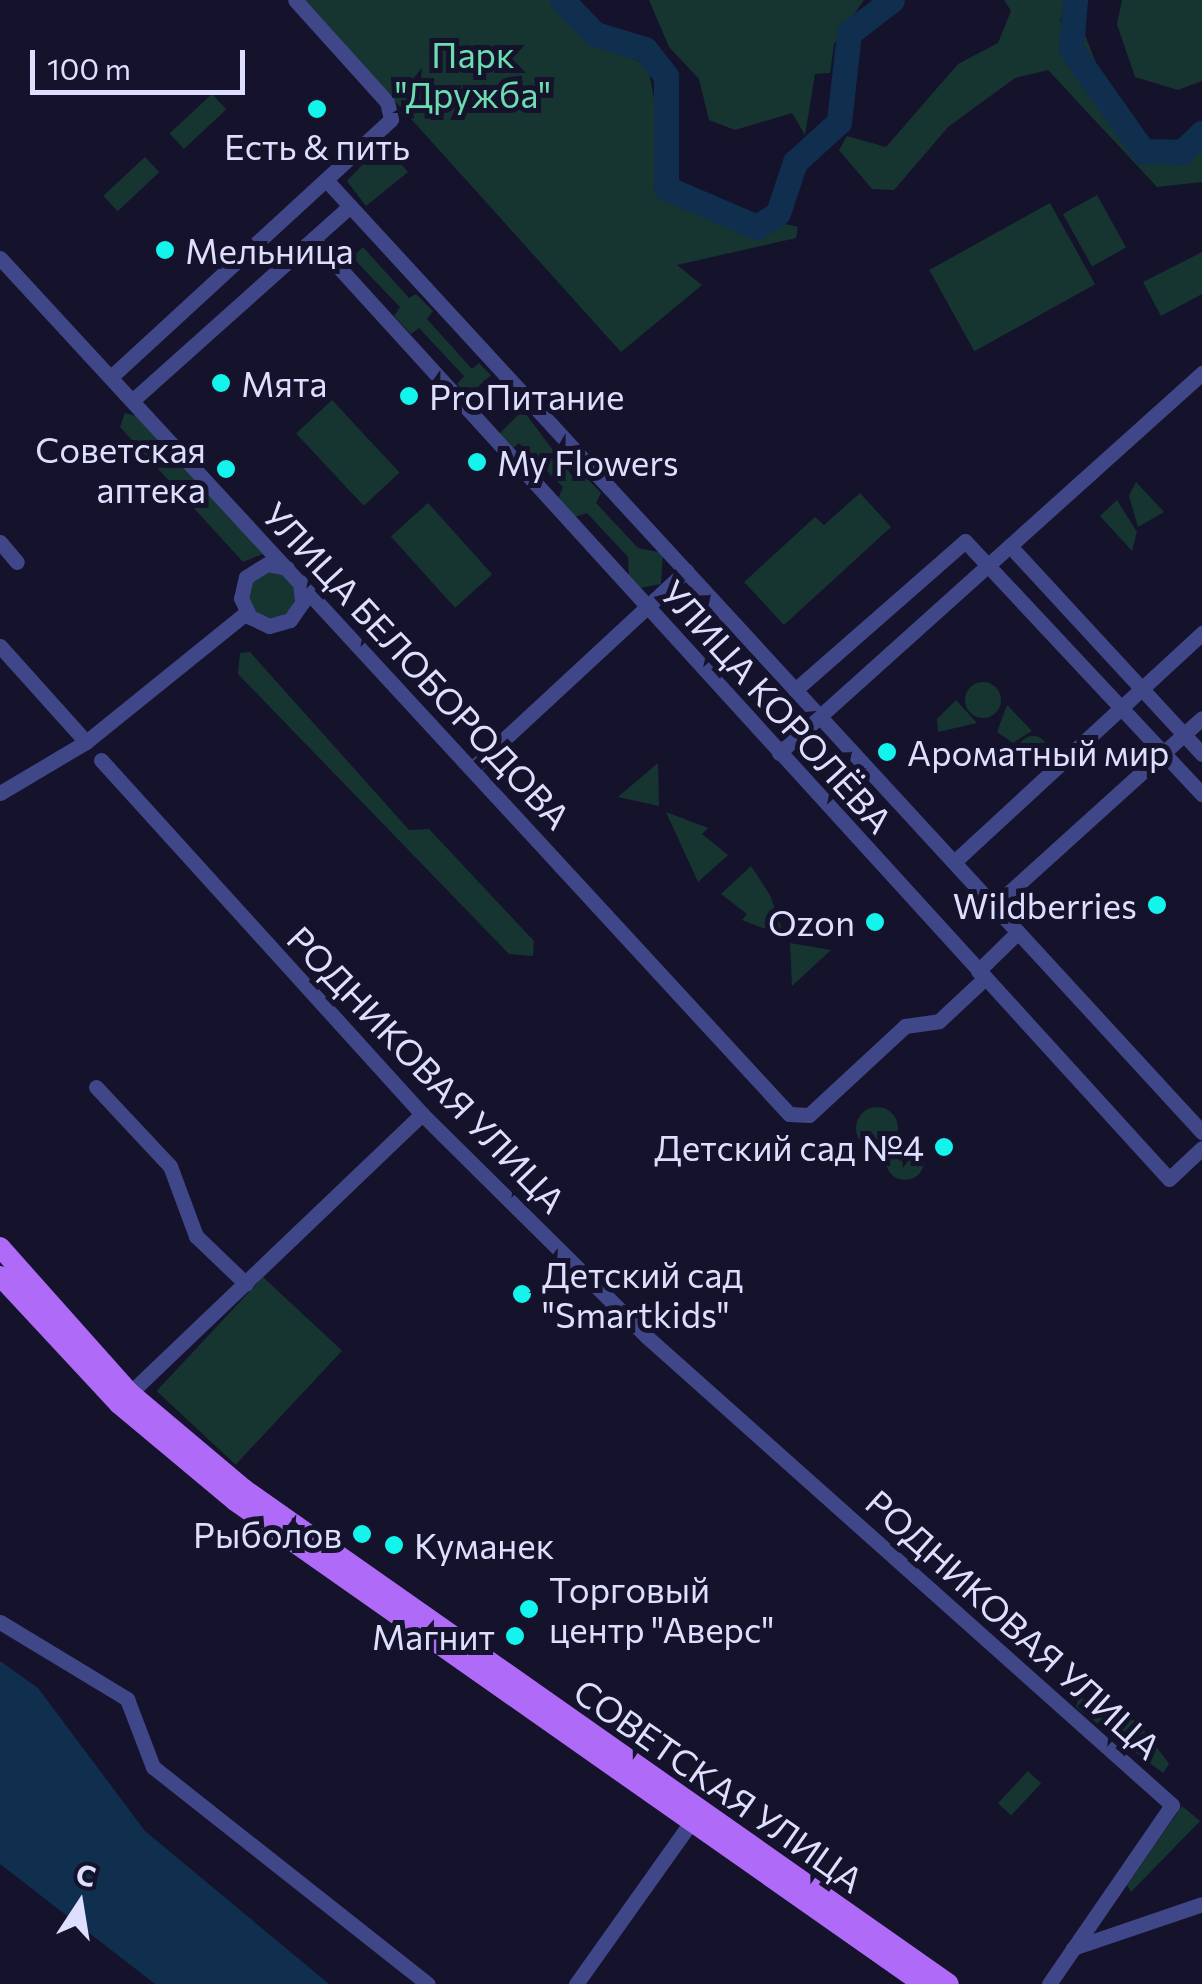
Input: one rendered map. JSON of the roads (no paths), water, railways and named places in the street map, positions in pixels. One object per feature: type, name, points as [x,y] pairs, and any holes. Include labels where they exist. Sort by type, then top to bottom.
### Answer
[{"type":"main road","name":"СОВЕТСКАЯ УЛИЦА","points":[[0,1247],[130,1393],[318,1544],[923,1984]]},
{"type":"main road","name":"СОВЕТСКАЯ УЛИЦА","points":[[0,1276],[170,1450],[695,1817],[950,1984]]},
{"type":"street","points":[[112,376],[328,182],[390,119],[387,102],[295,0]]},
{"type":"street","name":"УЛИЦА КОРОЛЁВА","points":[[328,182],[1202,1132]]},
{"type":"street","points":[[133,400],[350,206]]},
{"type":"street","name":"УЛИЦА КОРОЛЁВА","points":[[313,239],[1169,1179],[1202,1148]]},
{"type":"street","name":"УЛИЦА БЕЛОБОРОДОВА","points":[[0,258],[789,1114],[808,1115],[905,1026],[939,1021],[982,974]]},
{"type":"street","points":[[779,753],[990,563],[1199,383]]},
{"type":"street","points":[[0,542],[17,562]]},
{"type":"street","points":[[795,690],[956,546],[974,546],[1202,794]]},
{"type":"street","points":[[1010,546],[1202,754]]},
{"type":"street","points":[[287,568],[249,573],[240,592],[246,613],[264,625],[285,623],[300,608],[300,581]]},
{"type":"street","points":[[472,768],[686,571]]},
{"type":"street","points":[[0,793],[86,742],[246,613]]},
{"type":"street","points":[[954,862],[1202,633]]},
{"type":"street","points":[[0,646],[86,742]]},
{"type":"street","points":[[994,906],[1202,718]]},
{"type":"street","name":"РОДНИКОВАЯ УЛИЦА","points":[[101,760],[422,1114],[646,1336],[1172,1805],[1073,1948]]},
{"type":"street","points":[[982,974],[1018,932]]},
{"type":"street","points":[[96,1087],[170,1166],[196,1236],[246,1284]]},
{"type":"street","points":[[130,1393],[422,1114]]},
{"type":"street","points":[[0,1622],[126,1699],[153,1766],[428,1984]]},
{"type":"street","points":[[576,1984],[695,1817]]},
{"type":"street","points":[[1049,1984],[1073,1948],[1202,1904]]},
{"type":"water","points":[[0,1661],[38,1688],[145,1831],[329,1984],[155,1984],[0,1864]]},
{"type":"waterway","points":[[562,0],[595,34],[645,49],[666,76],[666,188],[757,227],[778,213],[795,162],[839,122],[849,33],[892,0]]},
{"type":"waterway","points":[[1075,0],[1071,49],[1143,151],[1182,152],[1202,133]]},
{"type":"place","name":"Есть & пить","points":[[317,109]]},
{"type":"place","name":"Мельница","points":[[165,250]]},
{"type":"place","name":"Мята","points":[[221,383]]},
{"type":"place","name":"ProПитание","points":[[409,396]]},
{"type":"place","name":"My Flowers","points":[[477,462]]},
{"type":"place","name":"Советская аптека","points":[[226,469]]},
{"type":"place","name":"Ароматный мир","points":[[887,752]]},
{"type":"place","name":"Wildberries","points":[[1157,905]]},
{"type":"place","name":"Ozon","points":[[875,922]]},
{"type":"place","name":"Детский сад №4","points":[[944,1147]]},
{"type":"place","name":"Детский сад \"Smartkids\"","points":[[522,1294]]},
{"type":"place","name":"Рыболов","points":[[362,1534]]},
{"type":"place","name":"Куманек","points":[[394,1545]]},
{"type":"place","name":"Торговый центр \"Аверс\"","points":[[529,1609]]},
{"type":"place","name":"Магнит","points":[[515,1636]]},
{"type":"park label","name":"Парк \"Дружба\"","points":[[473,74]]}]
